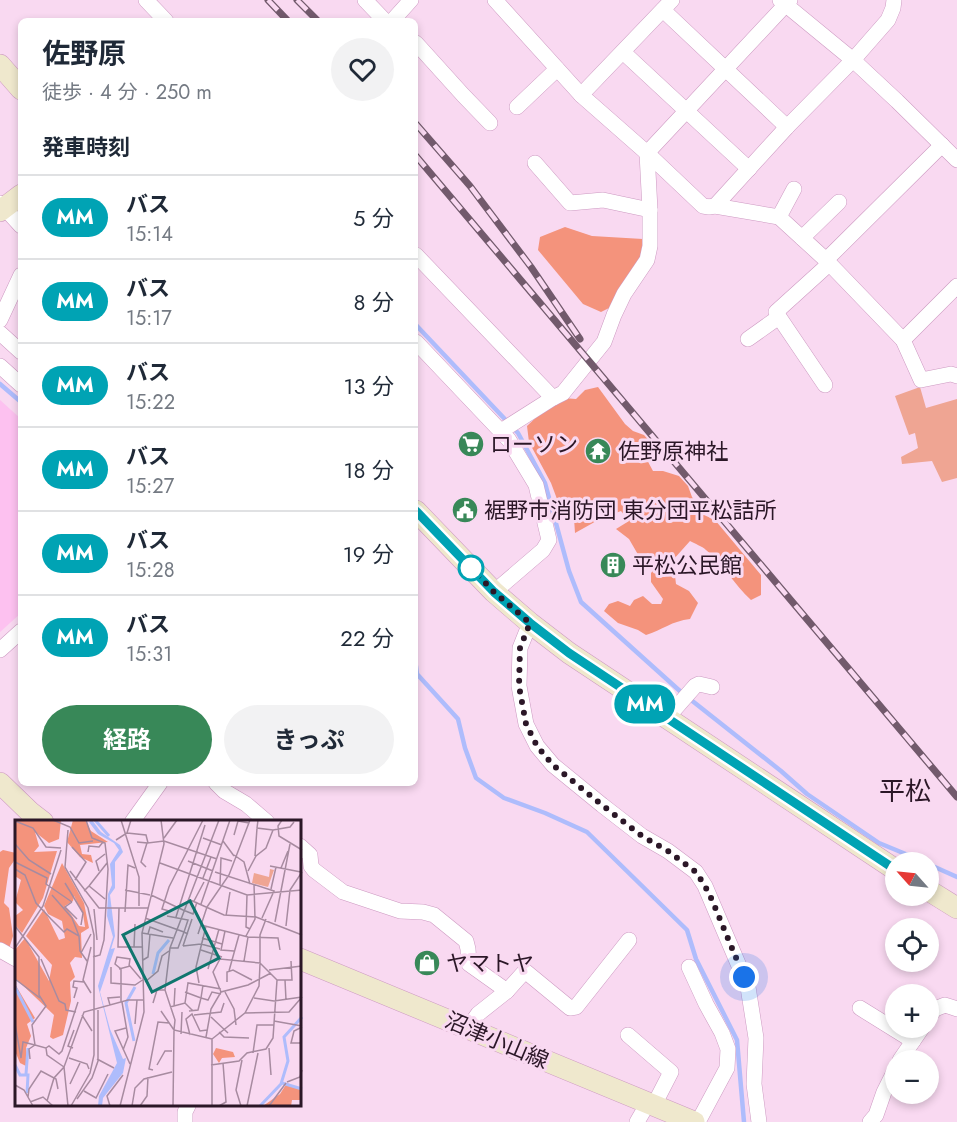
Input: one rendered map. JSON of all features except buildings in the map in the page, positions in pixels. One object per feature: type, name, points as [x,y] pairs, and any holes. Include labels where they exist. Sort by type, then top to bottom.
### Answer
[{"type":"street","points":[[146,0],[163,18]]},
{"type":"street","points":[[365,0],[387,18]]},
{"type":"street","points":[[394,18],[411,0]]},
{"type":"street","points":[[495,0],[581,95],[703,206],[779,217],[827,262],[903,340],[921,380],[951,374],[957,376]]},
{"type":"street","points":[[715,206],[888,20],[894,0]]},
{"type":"street","points":[[508,427],[563,393],[604,342],[624,294],[647,260],[650,246],[650,210],[647,153],[785,2],[853,60],[957,160]]},
{"type":"street","points":[[581,95],[668,5],[725,69],[787,128]]},
{"type":"street","points":[[418,45],[490,123]]},
{"type":"street","points":[[623,52],[749,169]]},
{"type":"street","points":[[0,65],[18,86]]},
{"type":"street","points":[[517,107],[557,69]]},
{"type":"street","points":[[825,385],[776,312],[942,145]]},
{"type":"street","points":[[535,163],[570,203],[603,200],[650,210]]},
{"type":"street","points":[[779,217],[794,189]]},
{"type":"street","points":[[18,197],[1,207],[18,223]]},
{"type":"street","points":[[802,238],[839,202]]},
{"type":"street","points":[[418,259],[553,398]]},
{"type":"street","points":[[0,320],[18,281]]},
{"type":"street","points":[[903,340],[957,286]]},
{"type":"street","points":[[748,339],[779,317]]},
{"type":"street","points":[[0,333],[18,349]]},
{"type":"street","points":[[418,344],[508,427],[509,440],[536,485],[549,540],[543,550],[494,592]]},
{"type":"street","points":[[0,366],[18,382]]},
{"type":"street","points":[[418,513],[494,592],[569,653],[885,863]]},
{"type":"street","points":[[530,623],[520,648],[519,686],[526,724],[537,746],[553,765],[611,812],[696,872],[709,893],[748,987],[756,1038],[754,1083],[759,1122]]},
{"type":"street","points":[[0,650],[18,634]]},
{"type":"street","points":[[667,718],[695,686],[699,684],[712,687]]},
{"type":"street","points":[[0,783],[40,820]]},
{"type":"street","points":[[133,820],[154,786]]},
{"type":"street","points":[[219,786],[265,820]]},
{"type":"street","points":[[302,848],[310,855],[311,866],[314,870],[343,892],[400,911],[434,915],[466,941],[469,964],[507,991]]},
{"type":"street","points":[[939,897],[957,908]]},
{"type":"street","points":[[468,1028],[478,1014],[507,991],[525,970],[570,1008],[576,1007],[629,940]]},
{"type":"street","points":[[0,950],[15,958]]},
{"type":"street","name":"沼津小山線","points":[[302,960],[696,1122]]},
{"type":"street","points":[[689,967],[728,1049],[727,1068],[696,1122]]},
{"type":"street","points":[[939,1007],[945,1005],[957,1009]]},
{"type":"street","points":[[860,1008],[913,1041]]},
{"type":"street","points":[[628,1035],[671,1072],[637,1122]]},
{"type":"street","points":[[907,1050],[915,1038]]},
{"type":"street","points":[[870,1122],[876,1115],[885,1090]]},
{"type":"street","points":[[185,1122],[188,1107]]},
{"type":"shaded area","points":[[565,227],[592,236],[643,239],[641,255],[611,307],[601,312],[583,304],[538,250],[540,237]]},
{"type":"shaded area","points":[[598,387],[625,424],[633,431],[644,435],[653,445],[646,458],[653,471],[663,471],[679,476],[688,486],[692,497],[704,515],[715,520],[761,575],[761,595],[751,600],[703,547],[690,541],[673,560],[676,584],[689,591],[698,603],[690,619],[646,635],[618,623],[604,611],[609,604],[618,601],[630,606],[634,600],[643,596],[652,604],[661,604],[663,599],[651,582],[651,573],[658,565],[648,553],[640,558],[629,539],[616,529],[629,521],[621,511],[600,519],[575,533],[574,518],[568,508],[560,507],[551,483],[529,442],[527,426],[544,410],[563,398],[576,399],[585,390]]},
{"type":"shaded area","points":[[920,387],[926,408],[957,399],[957,478],[942,482],[932,461],[902,464],[901,457],[918,448],[915,433],[909,435],[895,396]]},
{"type":"shaded area","points":[[0,400],[18,416],[18,616],[0,632]]},
{"type":"shaded area","points":[[3,850],[15,853],[15,859],[9,868],[4,903],[9,908],[13,936],[8,952],[0,947],[0,852]]},
{"type":"waterway","points":[[418,327],[518,433],[545,483],[569,571],[581,602],[681,692],[807,794],[879,843],[901,852]]},
{"type":"waterway","points":[[0,384],[18,399]]},
{"type":"waterway","points":[[418,675],[458,719],[476,778],[504,798],[587,832],[687,930],[696,959],[737,1040],[744,1122]]},
{"type":"waterway","points":[[939,869],[957,877]]},
{"type":"railway","points":[[268,0],[285,18]]},
{"type":"railway","points":[[297,0],[315,18]]},
{"type":"railway","points":[[418,126],[470,186],[531,267],[580,339]]},
{"type":"railway","points":[[418,158],[957,797]]},
{"type":"bus line","name":"MM","points":[[418,513],[494,592],[569,653],[885,863]]},
{"type":"place","name":"ローソン","points":[[471,444]]},
{"type":"place","name":"佐野原神社","points":[[598,451]]},
{"type":"place","name":"裾野市消防団 東分団平松詰所","points":[[465,510]]},
{"type":"place","name":"平松公民館","points":[[613,565]]},
{"type":"place","name":"ヤマトヤ","points":[[427,963]]},
{"type":"district","name":"平松","points":[[905,791]]},
{"type":"route","points":[[471,568],[494,592],[530,623],[520,648],[519,686],[526,724],[537,746],[553,765],[602,805],[642,836],[668,851],[696,872],[712,900],[744,977]]}]
